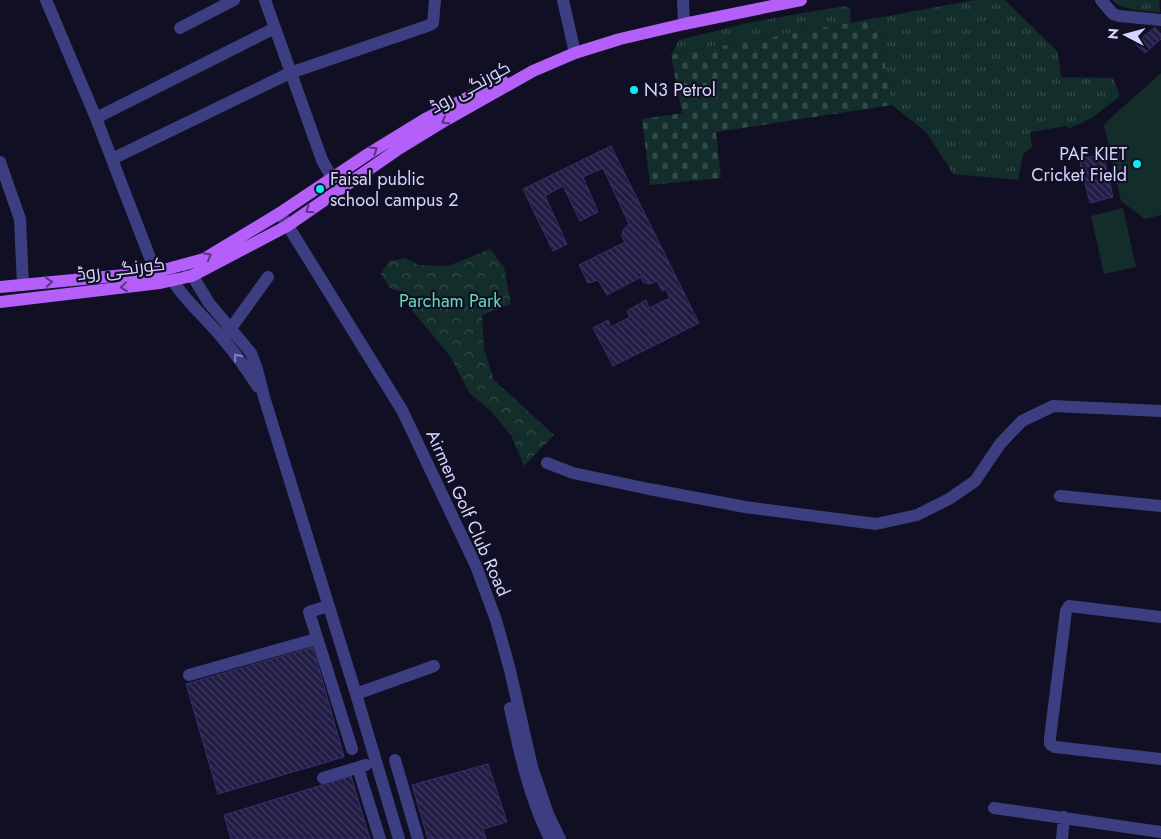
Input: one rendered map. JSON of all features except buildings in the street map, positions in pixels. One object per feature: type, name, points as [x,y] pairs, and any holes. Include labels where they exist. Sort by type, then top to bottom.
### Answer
[{"type":"main road","points":[[533,71],[575,53],[620,39],[793,1]]},
{"type":"main road","name":"کورنگی روڈ","points":[[0,302],[164,277],[186,264],[204,259],[277,215],[425,119],[501,80],[533,71]]},
{"type":"main road","name":"کورنگی روڈ","points":[[0,287],[192,276],[284,227],[397,150],[533,71]]},
{"type":"street","points":[[46,0],[112,159],[164,277],[198,313],[227,334]]},
{"type":"street","points":[[180,28],[234,0]]},
{"type":"street","points":[[265,0],[322,160],[332,178]]},
{"type":"street","points":[[112,159],[290,74],[430,25],[433,22],[435,0]]},
{"type":"street","points":[[563,0],[575,53]]},
{"type":"street","points":[[683,0],[684,24]]},
{"type":"street","points":[[1100,0],[1113,14],[1119,16],[1161,20]]},
{"type":"street","points":[[96,118],[275,28]]},
{"type":"street","points":[[0,162],[20,219],[23,285]]},
{"type":"street","points":[[277,215],[284,227]]},
{"type":"street","name":"Airmen Golf Club Road","points":[[284,227],[394,412],[469,569],[502,671],[523,769],[538,815],[550,839]]},
{"type":"street","name":"Airmen Golf Club Road","points":[[284,227],[402,410],[476,566],[496,620],[510,670],[532,767],[548,814],[560,839]]},
{"type":"street","points":[[186,264],[264,397],[356,694],[398,839]]},
{"type":"street","points":[[227,334],[268,277]]},
{"type":"street","points":[[547,463],[573,473],[745,507],[876,524],[917,515],[949,499],[975,481],[1000,444],[1022,421],[1053,406],[1161,411]]},
{"type":"street","points":[[1060,496],[1161,506]]},
{"type":"street","points":[[328,606],[309,612],[352,749]]},
{"type":"street","points":[[1161,617],[1069,606],[1066,611],[1050,744],[1055,747],[1161,759]]},
{"type":"street","points":[[189,675],[316,638]]},
{"type":"street","points":[[356,694],[434,666]]},
{"type":"street","points":[[395,760],[418,839]]},
{"type":"street","points":[[323,778],[376,762]]},
{"type":"street","points":[[358,768],[380,839]]},
{"type":"street","points":[[994,808],[1064,817],[1139,834],[1161,832]]},
{"type":"street","points":[[1062,839],[1064,817]]},
{"type":"green space","points":[[975,0],[1005,0],[1058,52],[1061,77],[1113,78],[1120,96],[1092,118],[1068,129],[1067,126],[1030,132],[1032,147],[1023,154],[1018,180],[953,174],[927,133],[892,105],[877,18]]},
{"type":"green space","points":[[1112,0],[1159,0],[1160,12],[1128,8]]},
{"type":"green space","points":[[844,6],[848,7],[851,11],[850,23],[671,55],[679,40],[752,22]]},
{"type":"green space","points":[[877,18],[892,105],[716,132],[721,178],[650,185],[642,119],[682,113],[671,55]]},
{"type":"green space","name":"PAF KIET Cricket Field","points":[[1161,73],[1161,215],[1145,219],[1121,201],[1104,126],[1106,122]]},
{"type":"green space","points":[[1123,208],[1136,267],[1104,274],[1091,216]]},
{"type":"green space","name":"Parcham Park","points":[[490,249],[504,267],[511,304],[482,315],[484,349],[494,380],[554,435],[524,466],[511,435],[489,409],[470,394],[450,356],[409,307],[407,294],[390,288],[381,274],[389,261],[405,258],[419,265],[448,266]]},
{"type":"place","name":"N3 Petrol","points":[[634,90]]},
{"type":"place","name":"PAF KIET Cricket Field","points":[[1137,164]]},
{"type":"place","name":"Faisal public school campus 2","points":[[320,189]]}]
